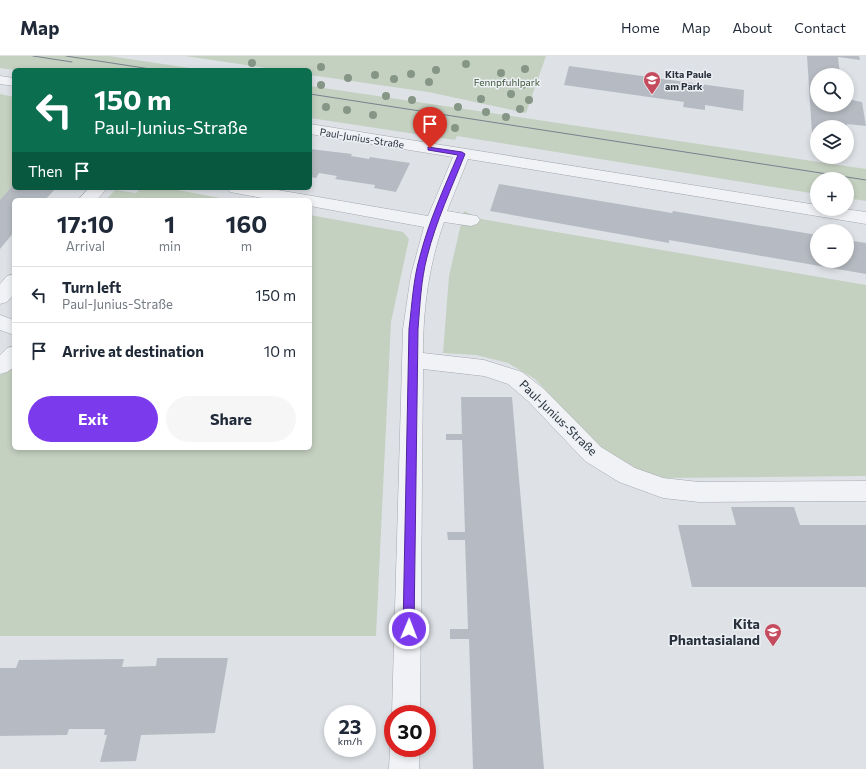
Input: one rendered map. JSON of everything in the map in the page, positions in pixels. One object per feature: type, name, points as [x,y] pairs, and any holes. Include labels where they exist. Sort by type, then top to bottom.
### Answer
[{"type":"street","points":[[0,80],[12,82]]},
{"type":"street","name":"Paul-Junius-Straße","points":[[312,129],[866,218]]},
{"type":"street","points":[[406,705],[413,361],[414,329],[418,289],[423,258],[435,219],[462,154]]},
{"type":"street","points":[[89,198],[97,190]]},
{"type":"street","points":[[247,190],[292,198]]},
{"type":"street","points":[[312,201],[435,219],[471,220]]},
{"type":"street","points":[[0,297],[12,283]]},
{"type":"street","points":[[0,322],[12,327]]},
{"type":"street","points":[[0,366],[12,356]]},
{"type":"street","name":"Paul-Junius-Straße","points":[[413,361],[436,362],[484,368],[515,378],[536,395],[593,454],[627,475],[663,488],[699,492],[866,491]]},
{"type":"street","points":[[404,769],[405,757]]},
{"type":"green space","points":[[0,56],[109,56],[190,68],[12,68],[12,70],[0,68]]},
{"type":"green space","name":"Fennpfuhlpark","points":[[185,56],[546,56],[526,113],[428,92],[312,75],[312,68],[266,68]]},
{"type":"green space","points":[[312,86],[810,161],[810,164],[833,164],[866,169],[866,201],[854,199],[854,172],[810,172],[810,193],[457,136],[455,140],[312,118]]},
{"type":"green space","points":[[0,94],[12,97],[12,186],[0,200]]},
{"type":"green space","points":[[115,190],[136,193],[139,190],[178,190],[220,198],[108,198]]},
{"type":"green space","points":[[464,211],[481,219],[866,285],[866,476],[665,478],[630,467],[608,455],[535,379],[508,363],[476,355],[443,353],[449,276]]},
{"type":"green space","points":[[312,215],[403,232],[409,239],[391,322],[376,636],[0,636],[0,375],[12,369],[12,450],[312,450]]},
{"type":"building","points":[[807,56],[859,56],[860,60],[838,57],[839,68],[810,68],[810,103]]},
{"type":"building","points":[[569,66],[744,90],[743,111],[705,105],[705,110],[683,107],[684,102],[564,85]]},
{"type":"building","points":[[854,100],[862,102],[866,126],[854,125],[854,120],[811,120],[811,112],[854,112]]},
{"type":"building","points":[[312,149],[352,154],[351,156],[369,159],[370,157],[410,163],[396,192],[374,188],[375,185],[335,179],[337,176],[319,173],[316,178],[312,177]]},
{"type":"building","points":[[499,184],[672,213],[673,211],[810,234],[810,264],[669,240],[669,243],[490,211]]},
{"type":"building","points":[[12,186],[12,190],[54,190],[47,198],[12,198],[12,234],[0,249],[0,200]]},
{"type":"building","points":[[854,241],[866,243],[866,274],[831,268],[854,268]]},
{"type":"building","points":[[461,397],[512,397],[544,769],[473,769],[469,639],[450,639],[450,629],[468,629],[465,540],[448,540],[447,532],[465,532],[462,440],[446,440],[446,434],[462,434]]},
{"type":"building","points":[[731,507],[794,507],[800,525],[866,525],[866,587],[692,587],[678,525],[736,525]]},
{"type":"building","points":[[157,658],[228,658],[215,733],[141,735],[136,761],[100,762],[107,735],[104,735],[105,729],[69,729],[67,735],[0,736],[0,668],[16,668],[19,660],[124,659],[122,667],[156,666]]},
{"type":"tram line","points":[[33,56],[72,62]]},
{"type":"tram line","points":[[66,56],[144,68]]},
{"type":"tram line","points":[[312,94],[866,180]]},
{"type":"place","name":"Kita Paule am Park","points":[[652,95]]},
{"type":"place","name":"Kita Phantasialand","points":[[773,647]]},
{"type":"route","points":[[409,629],[414,329],[418,289],[423,258],[434,223],[462,154],[430,148]]}]
